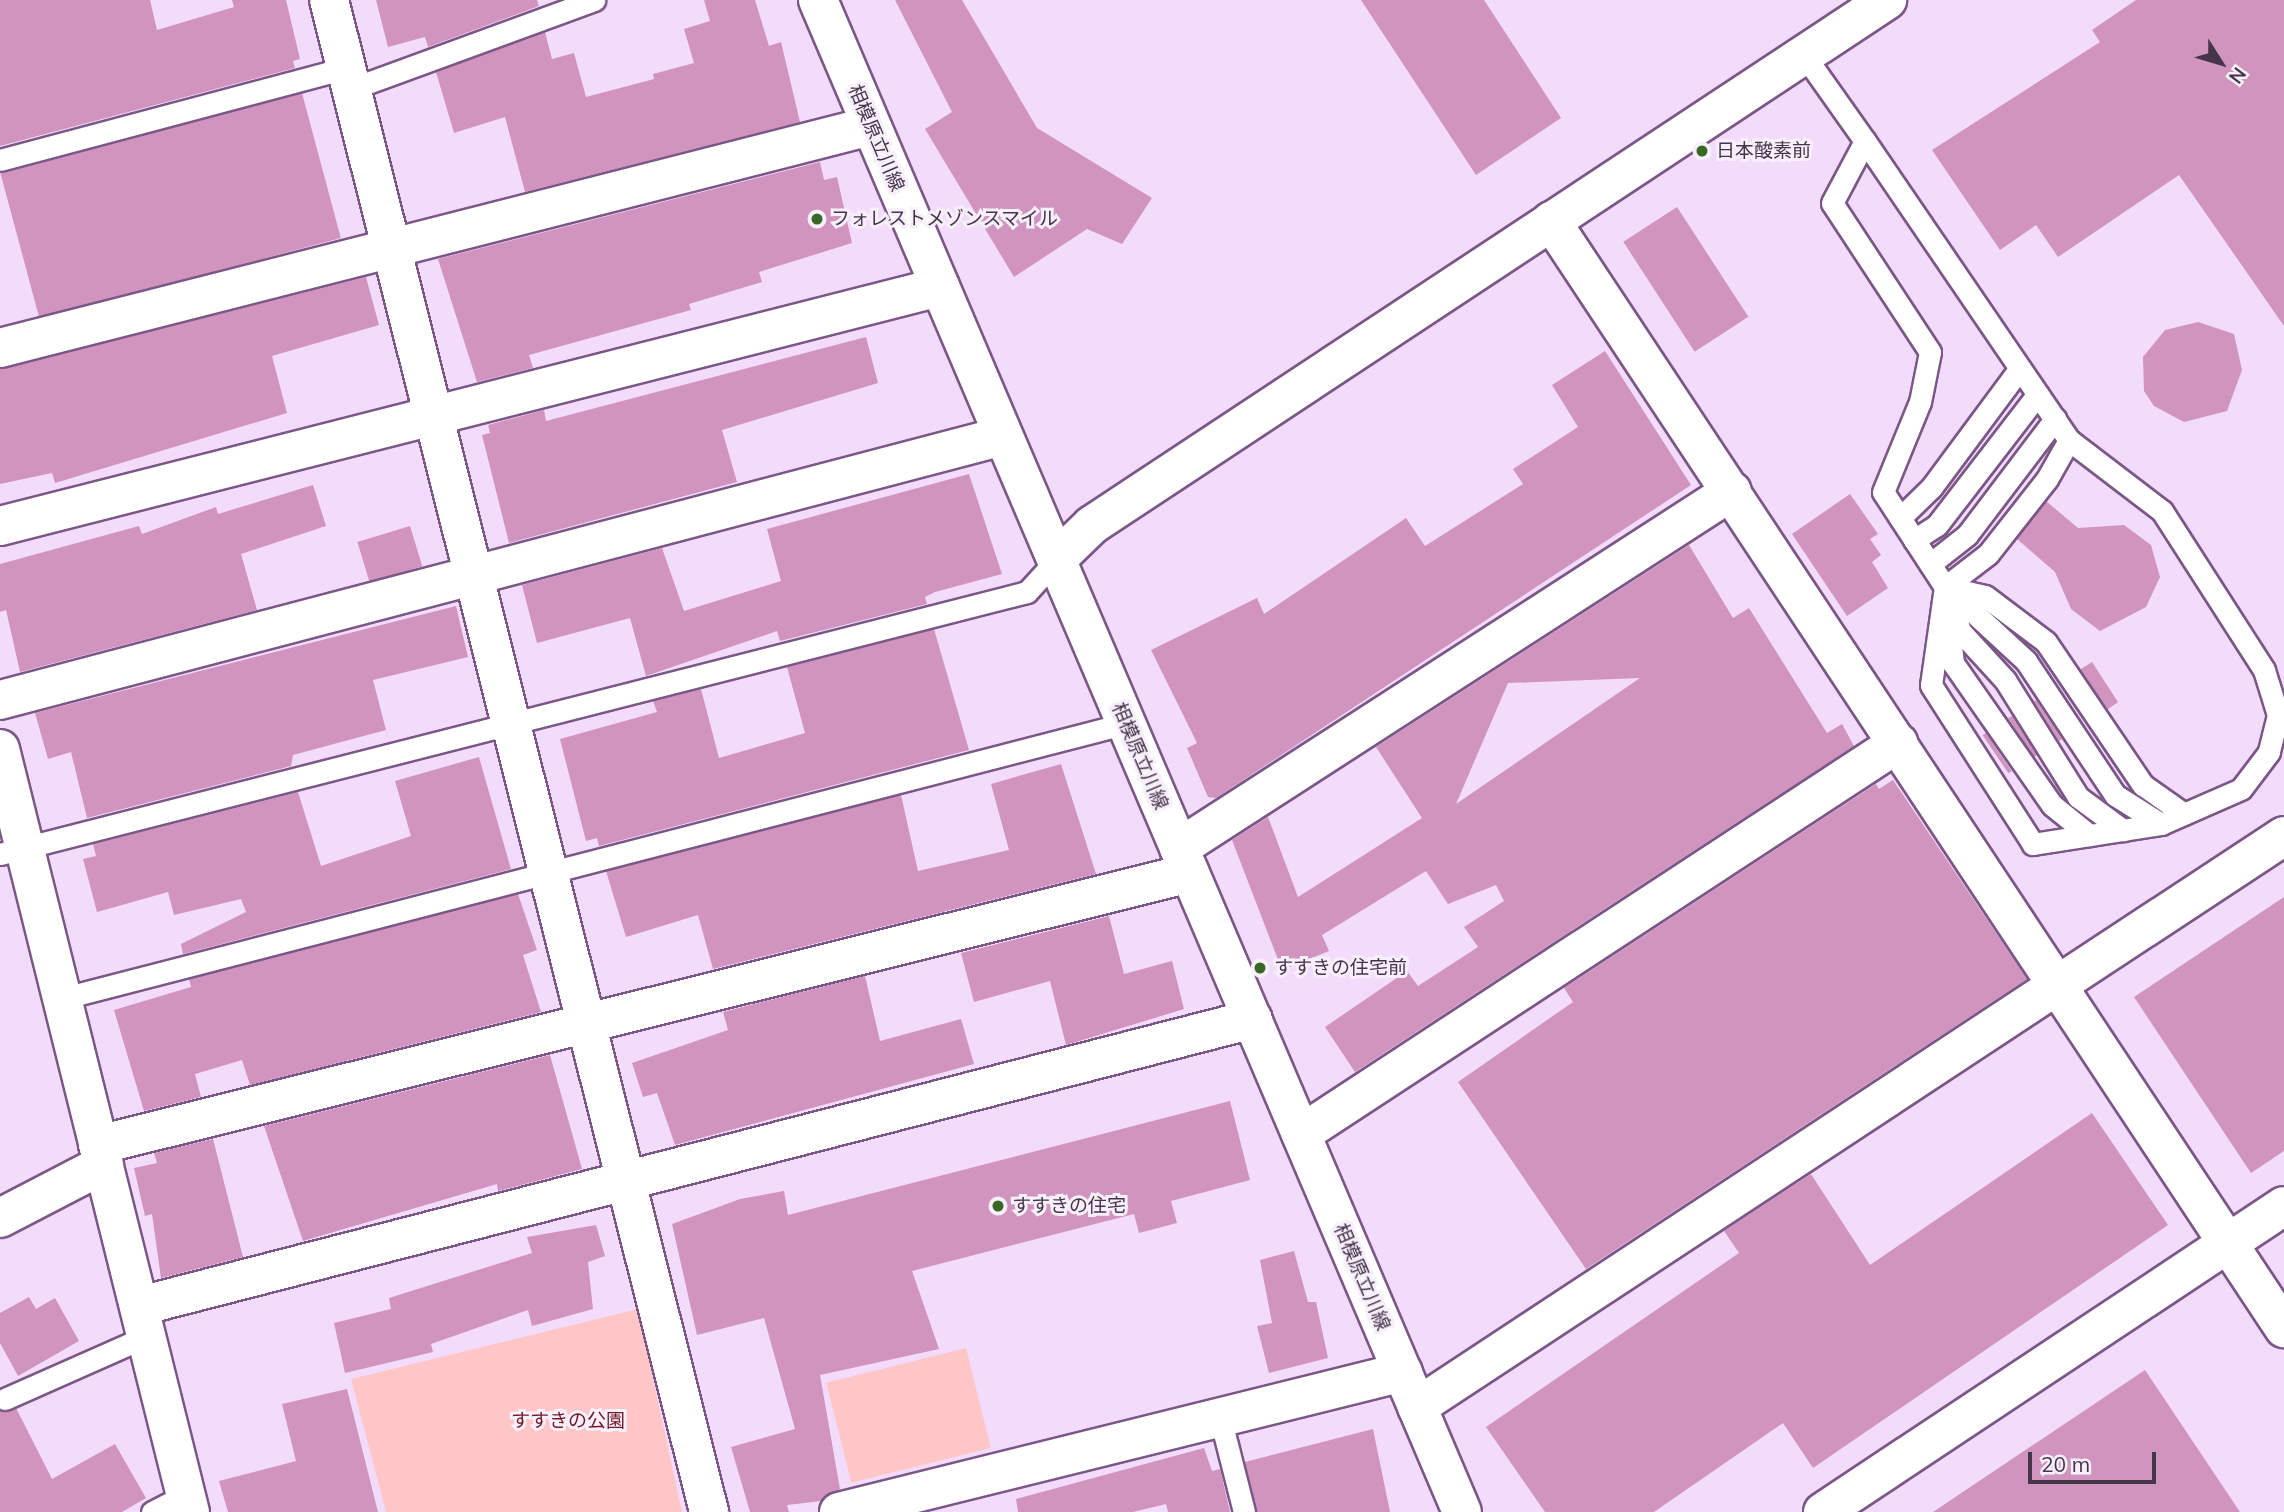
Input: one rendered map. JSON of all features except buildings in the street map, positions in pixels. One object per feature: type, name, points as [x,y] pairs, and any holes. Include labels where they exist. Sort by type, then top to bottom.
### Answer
[{"type":"street","points":[[328,0],[709,1512]]},
{"type":"street","name":"相模原立川線","points":[[818,0],[1462,1512]]},
{"type":"street","points":[[1057,559],[1092,525],[1887,0]]},
{"type":"street","points":[[0,348],[390,244],[871,126]]},
{"type":"street","points":[[1551,221],[2284,1328]]},
{"type":"street","points":[[0,526],[940,287]]},
{"type":"street","points":[[0,700],[1003,436]]},
{"type":"street","points":[[0,1218],[101,1155],[587,1025],[1184,860],[1732,491]]},
{"type":"street","points":[[1301,1135],[1898,743]]},
{"type":"street","points":[[0,749],[11,851],[60,999],[188,1504]]},
{"type":"street","points":[[1417,1407],[2284,836]]},
{"type":"street","points":[[143,1322],[627,1183],[1252,1019]]},
{"type":"street","points":[[1823,1512],[2284,1206]]},
{"type":"street","points":[[839,1512],[957,1499],[1220,1417],[1403,1373]]},
{"type":"lane","points":[[0,160],[348,79],[594,0]]},
{"type":"lane","points":[[1804,55],[1866,141],[2069,440],[2162,511],[2264,670],[2278,715],[2269,752],[2241,789],[2161,824],[2033,844],[1931,685],[1945,587],[1988,554],[2048,479],[2069,440]]},
{"type":"lane","points":[[1866,141],[1832,203],[1930,352],[1920,401],[1883,492],[1945,587],[1960,631],[2005,680],[2078,797],[2123,830]]},
{"type":"lane","points":[[1900,518],[1931,488],[2020,368]]},
{"type":"lane","points":[[1914,540],[1937,525],[2038,394]]},
{"type":"lane","points":[[1930,564],[1967,535],[2055,419]]},
{"type":"lane","points":[[11,851],[1027,592],[1057,559]]},
{"type":"lane","points":[[1945,587],[1984,596],[2046,642],[2143,786],[2184,814]]},
{"type":"lane","points":[[1945,587],[2026,661],[2115,795],[2161,824]]},
{"type":"lane","points":[[1945,587],[1952,663],[2052,805],[2089,835]]},
{"type":"lane","points":[[60,999],[1126,723]]},
{"type":"lane","points":[[5,1399],[143,1322]]},
{"type":"lane","points":[[1220,1417],[1244,1512]]},
{"type":"lane","points":[[152,1512],[188,1504]]},
{"type":"green space","name":"すすきの公園","points":[[638,1309],[682,1512],[386,1512],[351,1379]]},
{"type":"green space","points":[[966,1348],[991,1448],[851,1483],[826,1383]]},
{"type":"place","name":"日本酸素前","points":[[1702,151]]},
{"type":"place","name":"フォレストメゾンスマイル","points":[[817,219]]},
{"type":"place","name":"すすきの住宅前","points":[[1260,968]]},
{"type":"place","name":"すすきの住宅","points":[[998,1206]]}]
